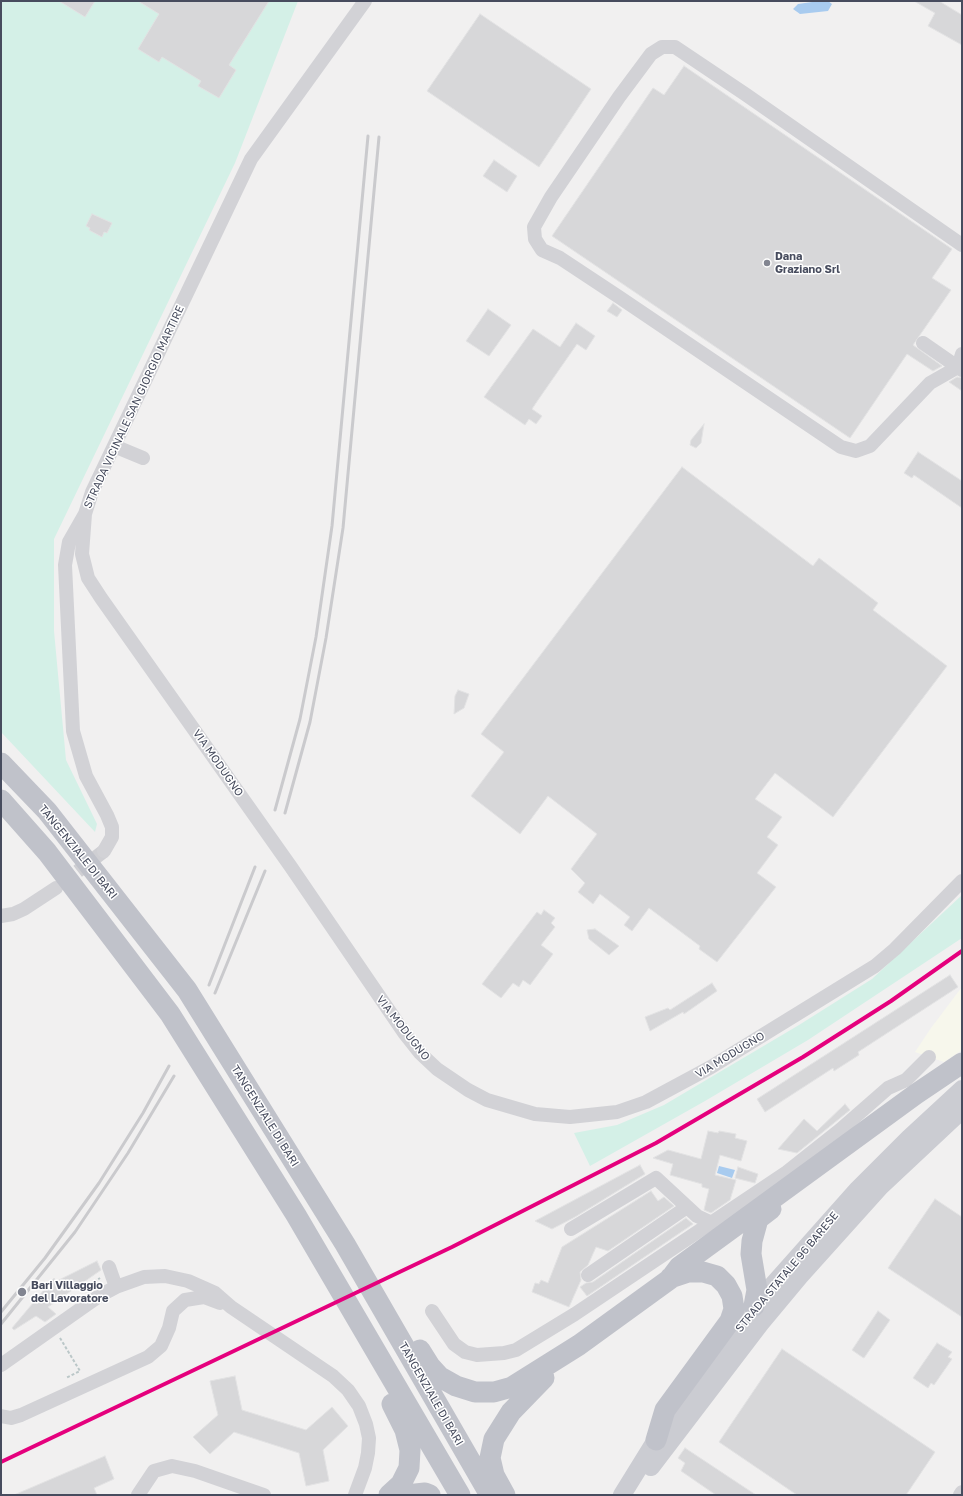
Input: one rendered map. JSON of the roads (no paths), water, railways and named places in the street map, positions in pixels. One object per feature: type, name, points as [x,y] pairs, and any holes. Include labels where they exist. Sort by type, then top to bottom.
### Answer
[{"type":"highway","name":"TANGENZIALE DI BARI","points":[[1,763],[47,811],[186,990],[345,1244],[387,1305],[490,1495]]},
{"type":"highway","points":[[1,800],[47,852],[170,1014],[296,1215],[307,1256],[352,1320],[460,1495]]},
{"type":"highway","points":[[1,820],[16,835],[47,852]]},
{"type":"highway","points":[[670,1279],[679,1267],[798,1179],[911,1087],[962,1063]]},
{"type":"highway","points":[[754,1306],[757,1290],[751,1254],[754,1230],[758,1219],[771,1210],[798,1179]]},
{"type":"highway","points":[[387,1305],[430,1366],[440,1377],[456,1386],[474,1392],[494,1392],[512,1387],[579,1345],[670,1279],[688,1272],[703,1272],[717,1276],[726,1285],[732,1296],[734,1309],[730,1322],[665,1410],[656,1440]]},
{"type":"highway","points":[[352,1320],[405,1430],[410,1450],[409,1468],[401,1484],[389,1495]]},
{"type":"highway","points":[[505,1495],[494,1475],[490,1458],[494,1439],[501,1426],[524,1398],[579,1345]]},
{"type":"highway","points":[[406,1495],[425,1493],[430,1495]]},
{"type":"main road","name":"STRADA STATALE 96 BARESE","points":[[622,1495],[656,1440],[754,1306],[858,1189],[909,1138],[962,1089]]},
{"type":"main road","name":"STRADA STATALE 96 BARESE","points":[[630,1495],[760,1324],[800,1276],[880,1187],[962,1110]]},
{"type":"street","name":"STRADA VICINALE SAN GIORGIO MARTIRE","points":[[104,851],[112,837],[112,827],[86,776],[73,731],[65,565],[69,542],[84,514],[92,492],[251,159],[365,1]]},
{"type":"street","points":[[923,343],[961,364],[930,383],[870,446],[856,451],[841,447],[560,258],[542,250],[534,239],[534,227],[560,184],[619,97],[651,54],[662,47],[675,47],[962,245]]},
{"type":"street","points":[[114,446],[143,458]]},
{"type":"street","name":"VIA MODUGNO","points":[[84,514],[82,554],[88,578],[101,598],[277,848],[405,1034],[420,1053],[437,1069],[468,1090],[487,1100],[535,1114],[570,1117],[596,1116],[617,1112],[646,1102],[711,1067],[870,969],[895,949],[962,881]]},
{"type":"street","points":[[1,916],[13,914],[24,909],[56,888]]},
{"type":"street","points":[[432,1311],[454,1344],[465,1352],[477,1355],[516,1350],[575,1314],[786,1172],[840,1130],[888,1088],[911,1087],[929,1057]]},
{"type":"street","points":[[571,1229],[656,1178],[697,1216],[712,1223]]},
{"type":"street","points":[[588,1274],[687,1207]]},
{"type":"street","points":[[109,1267],[116,1287]]},
{"type":"street","points":[[1,1365],[99,1296],[116,1287],[144,1277],[165,1276],[203,1286],[231,1307],[327,1372],[348,1390],[359,1406],[366,1424],[368,1453],[364,1474],[356,1495]]},
{"type":"street","points":[[1,1416],[10,1418],[21,1416],[148,1357],[161,1346],[169,1328],[173,1311],[185,1300],[204,1297],[231,1307]]},
{"type":"street","points":[[138,1495],[154,1471],[172,1466],[264,1495]]},
{"type":"street","points":[[348,1495],[364,1474]]},
{"type":"water","points":[[828,1],[832,4],[828,11],[800,14],[793,9],[798,4]]},
{"type":"water","points":[[719,1166],[735,1170],[732,1178],[717,1173]]},
{"type":"tunnel","points":[[61,884],[104,851]]},
{"type":"railway","points":[[275,810],[300,719],[316,637],[332,526],[368,136]]},
{"type":"railway","points":[[285,813],[310,722],[326,638],[343,528],[379,137]]},
{"type":"railway","points":[[209,985],[255,867]]},
{"type":"railway","points":[[215,993],[265,871]]},
{"type":"railway","points":[[1,1312],[45,1258],[99,1183],[143,1113],[169,1066]]},
{"type":"railway","points":[[1,1324],[75,1232],[128,1153],[174,1076]]},
{"type":"place","name":"Dana Graziano Srl","points":[[767,263]]},
{"type":"place","name":"Bari Villaggio del Lavoratore","points":[[22,1292]]}]
